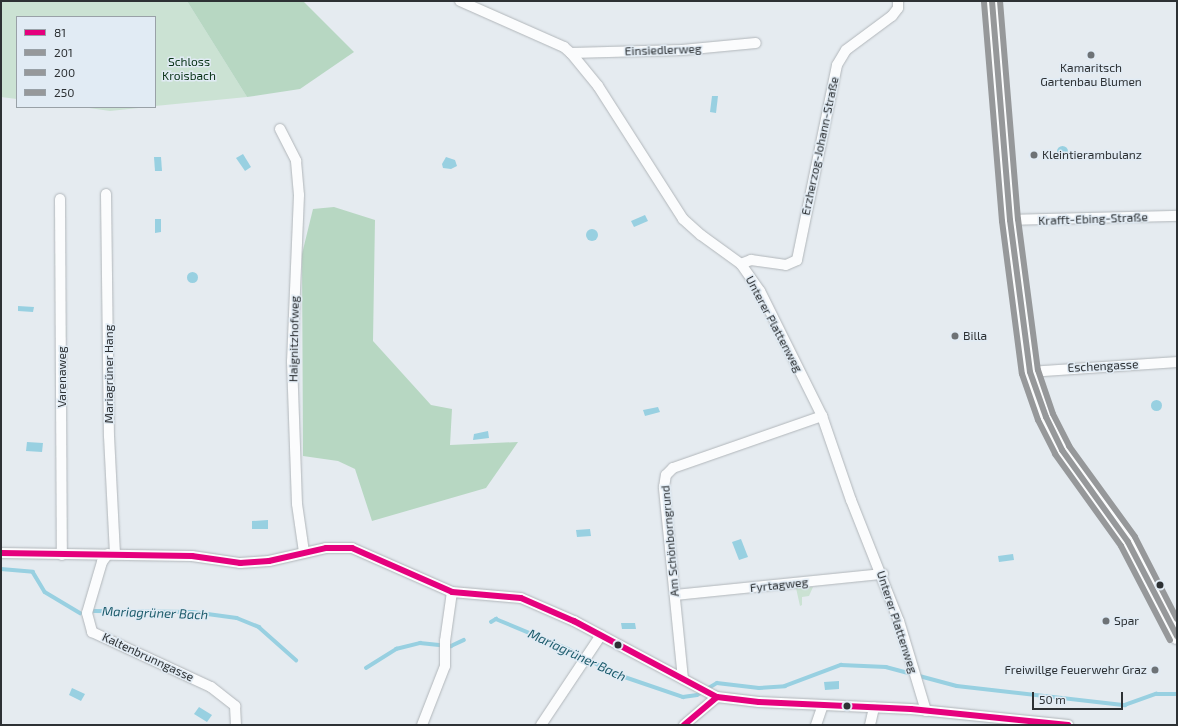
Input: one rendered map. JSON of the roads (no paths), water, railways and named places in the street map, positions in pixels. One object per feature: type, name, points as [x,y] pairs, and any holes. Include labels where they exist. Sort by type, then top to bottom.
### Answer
[{"type":"main road","points":[[992,1],[1010,220],[1030,372],[1046,417],[1062,450],[1128,542],[1177,636]]},
{"type":"street","name":"Unterer Plattenweg","points":[[460,1],[571,53],[598,86],[683,219],[701,235],[741,264],[760,291],[822,416],[851,500],[883,574],[926,711]]},
{"type":"street","name":"Erzherzog-Johann-Straße","points":[[741,264],[751,260],[786,265],[797,260],[837,65],[846,50],[892,16],[898,8],[898,1]]},
{"type":"street","name":"Einsiedlerweg","points":[[571,53],[682,50],[756,43]]},
{"type":"street","name":"Haignitzhofweg","points":[[280,129],[296,160],[299,195],[293,385],[296,504],[304,552]]},
{"type":"street","name":"Mariagrüner Hang","points":[[106,194],[111,554]]},
{"type":"street","name":"Varenaweg","points":[[60,198],[62,555]]},
{"type":"street","name":"Krafft-Ebing-Straße","points":[[1010,220],[1177,216]]},
{"type":"street","name":"Eschengasse","points":[[1030,372],[1177,362]]},
{"type":"street","name":"Am Schönborngrund","points":[[683,679],[664,486],[666,475],[673,468],[822,416]]},
{"type":"street","points":[[1,553],[192,556],[240,563],[268,561],[326,548],[352,548],[452,592],[521,598],[574,621],[713,695],[759,702],[874,707],[926,711],[1001,722],[1068,725]]},
{"type":"street","name":"Kaltenbrunngasse","points":[[111,554],[102,562],[87,613],[92,632],[211,687],[235,706],[236,725]]},
{"type":"street","name":"Fyrtagweg","points":[[675,596],[883,574]]},
{"type":"street","points":[[422,725],[445,666],[445,646],[452,592]]},
{"type":"street","points":[[541,725],[601,635]]},
{"type":"street","points":[[684,725],[713,695]]},
{"type":"street","points":[[816,725],[823,705]]},
{"type":"street","points":[[870,725],[874,707]]},
{"type":"water","points":[[712,96],[718,96],[716,113],[710,112]]},
{"type":"water","points":[[1060,146],[1064,146],[1066,147],[1066,155],[1060,156],[1057,153],[1057,149]]},
{"type":"water","points":[[243,154],[251,167],[245,171],[236,158]]},
{"type":"water","points":[[154,157],[161,157],[162,171],[155,171]]},
{"type":"water","points":[[446,157],[455,160],[457,166],[451,169],[443,168],[442,164]]},
{"type":"water","points":[[645,215],[648,221],[634,227],[631,221]]},
{"type":"water","points":[[155,219],[161,219],[161,232],[155,233]]},
{"type":"water","points":[[592,229],[596,231],[598,235],[596,239],[592,241],[588,239],[586,235],[588,231]]},
{"type":"water","points":[[190,272],[194,272],[196,273],[196,281],[190,282],[187,279],[187,275]]},
{"type":"water","points":[[18,306],[34,307],[33,312],[18,311]]},
{"type":"water","points":[[1154,400],[1158,400],[1160,401],[1160,409],[1154,410],[1151,407],[1151,403]]},
{"type":"water","points":[[658,407],[660,412],[645,416],[643,410]]},
{"type":"water","points":[[488,431],[489,438],[473,440],[474,434]]},
{"type":"water","points":[[27,442],[43,443],[42,452],[26,451]]},
{"type":"water","points":[[268,520],[268,529],[252,529],[252,521]]},
{"type":"water","points":[[590,529],[591,536],[577,537],[576,530]]},
{"type":"water","points":[[741,539],[748,557],[739,560],[732,542]]},
{"type":"water","points":[[1013,554],[1014,560],[999,562],[998,556]]},
{"type":"water","points":[[621,623],[635,623],[636,629],[622,629]]},
{"type":"water","points":[[839,681],[839,689],[825,690],[824,682]]},
{"type":"water","points":[[72,688],[85,694],[81,701],[69,695]]},
{"type":"water","points":[[199,707],[212,715],[207,722],[194,714]]},
{"type":"waterway","name":"Mariagrüner Bach","points":[[1,569],[33,572],[45,592],[80,613]]},
{"type":"waterway","name":"Mariagrüner Bach","points":[[94,611],[193,612],[237,618],[259,627],[296,660]]},
{"type":"waterway","name":"Mariagrüner Bach","points":[[491,622],[496,619],[568,649],[616,674],[683,697],[697,695],[717,683],[759,688],[785,686],[841,665],[886,667],[957,686],[1125,705],[1156,694],[1177,694]]},
{"type":"waterway","name":"Mariagrüner Bach","points":[[366,668],[396,649],[420,643],[451,646],[464,640]]},
{"type":"place","name":"Kamaritsch Gartenbau Blumen","points":[[1091,55]]},
{"type":"place","name":"Kleintierambulanz","points":[[1034,155]]},
{"type":"place","name":"Billa","points":[[955,336]]},
{"type":"place","name":"Spar","points":[[1106,621]]},
{"type":"place","name":"Freiwillge Feuerwehr Graz","points":[[1155,670]]},
{"type":"park label","name":"Schloss Kroisbach","points":[[189,69]]}]
